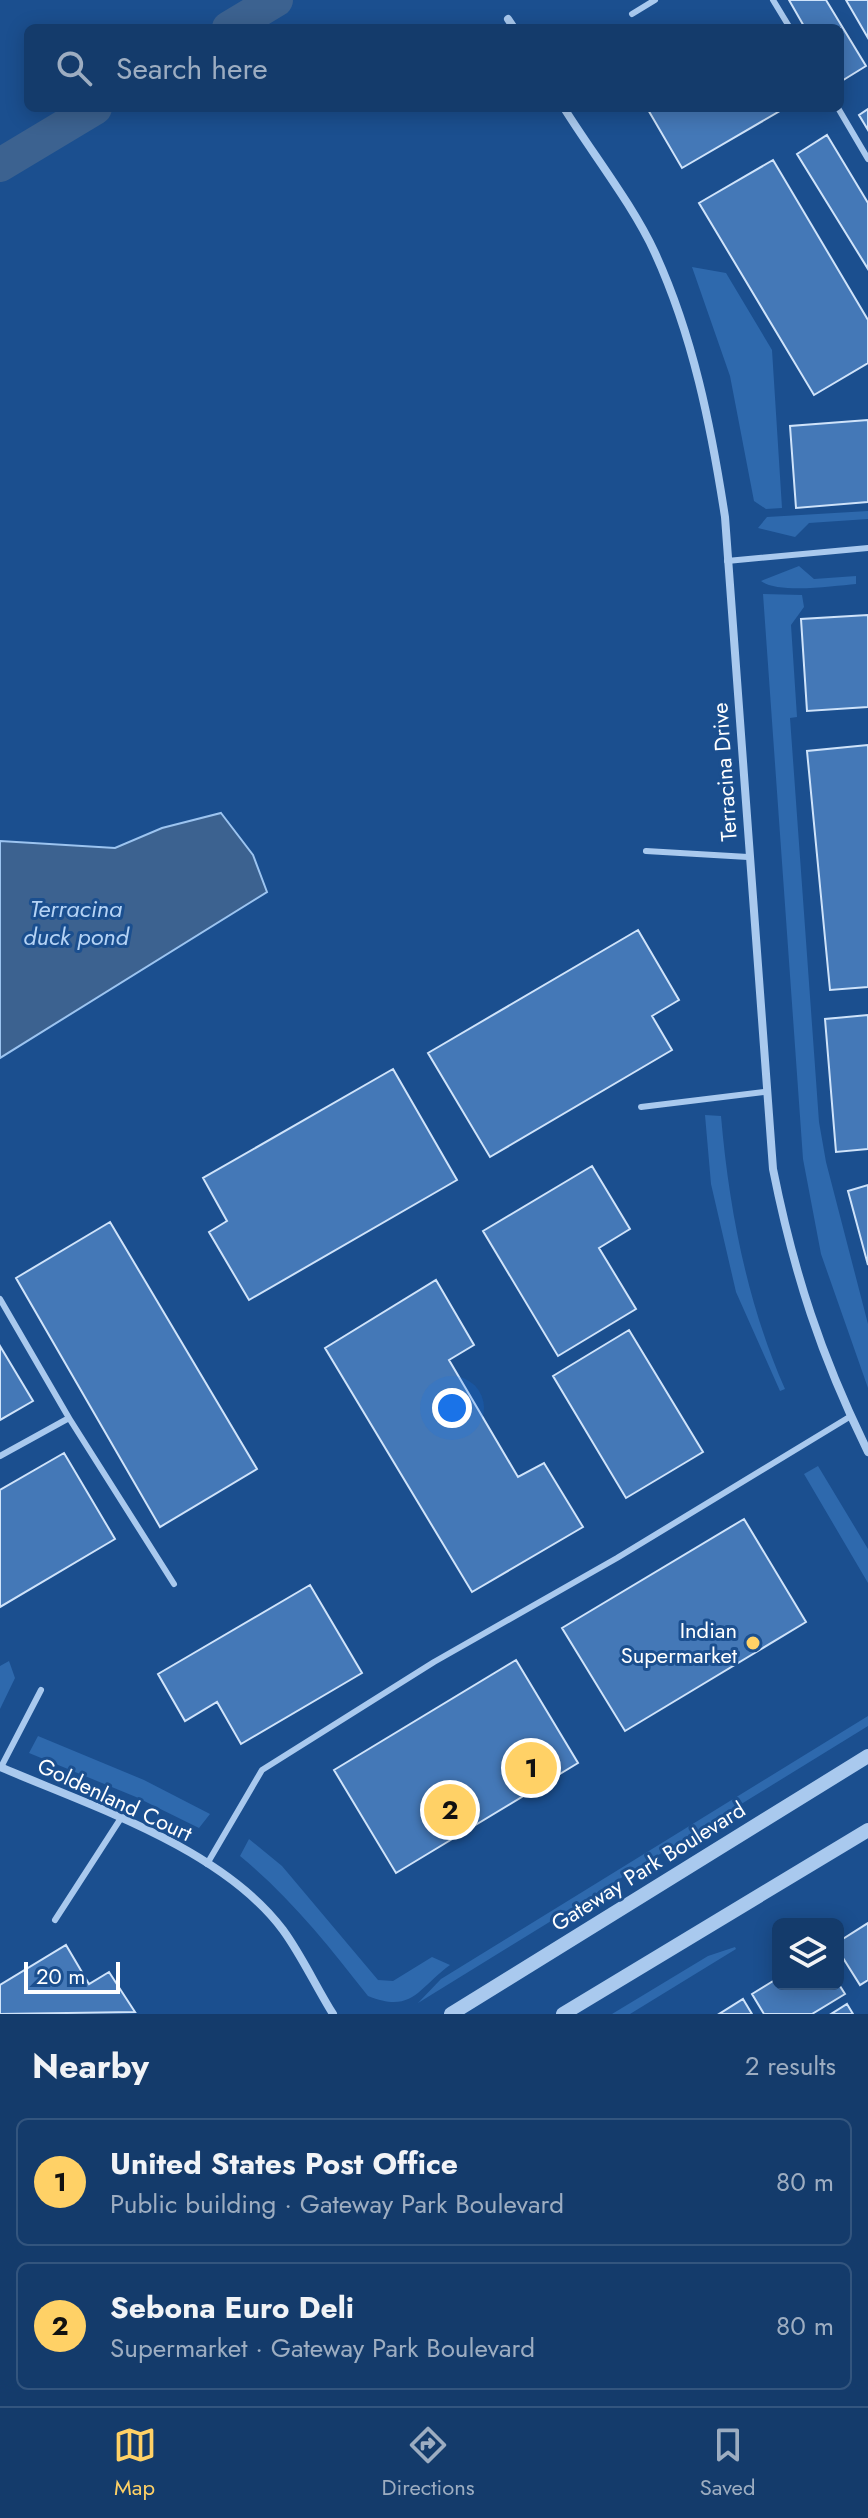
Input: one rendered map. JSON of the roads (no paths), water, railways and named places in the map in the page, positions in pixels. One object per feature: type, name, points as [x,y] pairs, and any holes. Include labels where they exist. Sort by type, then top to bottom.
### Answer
[{"type":"street","points":[[508,19],[511,24]]},
{"type":"street","name":"Terracina Drive","points":[[567,112],[654,251],[687,337],[711,426],[725,517],[764,1092],[773,1169],[788,1245],[810,1319],[868,1452]]},
{"type":"street","name":"Gateway Park Boulevard","points":[[451,2014],[868,1756]]},
{"type":"street","name":"Goldenland Court","points":[[0,1767],[161,1836],[207,1864],[250,1897],[282,1929],[333,2014]]},
{"type":"street","points":[[563,2014],[868,1830]]},
{"type":"lane","points":[[632,14],[655,0]]},
{"type":"lane","points":[[773,0],[788,24]]},
{"type":"lane","points":[[840,112],[868,159]]},
{"type":"lane","points":[[727,561],[868,548]]},
{"type":"lane","points":[[646,851],[748,857]]},
{"type":"lane","points":[[641,1107],[764,1092]]},
{"type":"lane","points":[[0,1299],[69,1418],[174,1584]]},
{"type":"lane","points":[[207,1864],[262,1770],[434,1662],[617,1558],[851,1416]]},
{"type":"lane","points":[[0,1456],[69,1418]]},
{"type":"lane","points":[[0,1767],[41,1690]]},
{"type":"lane","points":[[55,1920],[121,1818]]},
{"type":"water","name":"Terracina duck pond","points":[[221,813],[253,855],[267,892],[0,1058],[0,841],[115,848],[162,828]]},
{"type":"waterway","points":[[236,24],[276,0]]},
{"type":"waterway","points":[[0,165],[88,112]]},
{"type":"place","name":"Indian Supermarket","points":[[753,1643]]},
{"type":"place","name":"United States Post Office","points":[[531,1768]]},
{"type":"place","name":"Sebona Euro Deli","points":[[450,1810]]}]
